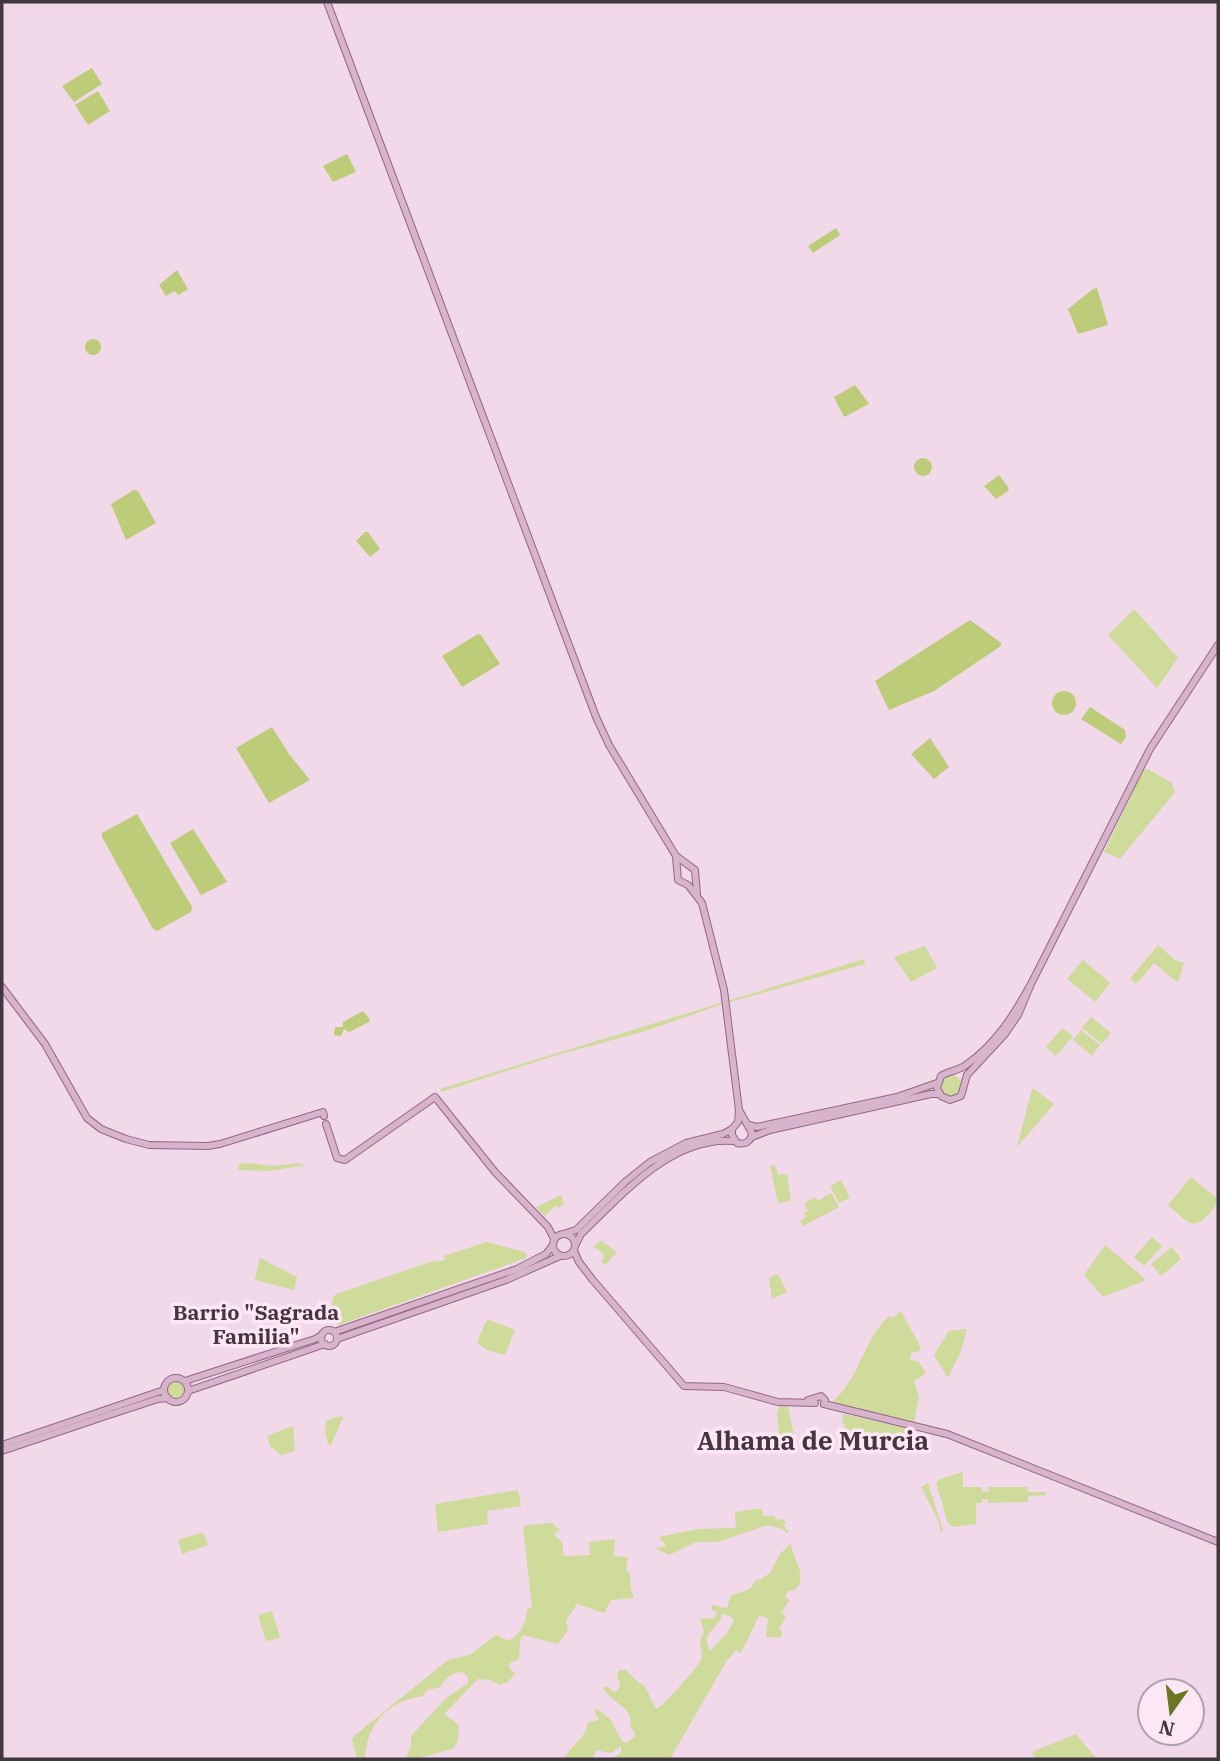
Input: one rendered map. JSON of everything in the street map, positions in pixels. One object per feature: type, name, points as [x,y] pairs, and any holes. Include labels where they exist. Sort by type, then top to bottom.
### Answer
[{"type":"main road","points":[[327,2],[596,717],[609,745],[676,856],[695,870],[697,894],[704,910],[724,990],[739,1110],[732,1135],[734,1141]]},
{"type":"main road","points":[[2,1445],[164,1390],[170,1379],[179,1378],[185,1381],[316,1339],[326,1331],[335,1335],[506,1280],[564,1256],[575,1247],[581,1234],[615,1201],[657,1166],[691,1148],[723,1141],[744,1144],[763,1131],[931,1094],[940,1094],[950,1100],[957,1098],[963,1093],[964,1082],[970,1071],[1006,1034],[1017,1015],[1141,766],[1218,645]]},
{"type":"main road","points":[[676,856],[678,880],[697,894]]},
{"type":"main road","points":[[679,870],[687,866]]},
{"type":"main road","points":[[688,885],[696,880]]},
{"type":"main road","points":[[335,1335],[517,1269],[546,1254],[553,1242],[564,1233],[576,1230],[625,1182],[650,1162],[686,1143],[723,1134],[734,1127],[747,1124],[757,1126],[895,1097],[937,1083],[944,1074],[964,1066],[998,1036],[1031,984]]},
{"type":"main road","points":[[2,987],[44,1044],[88,1118],[95,1125],[126,1139],[158,1147],[216,1146],[323,1112],[338,1160],[352,1156],[435,1097],[495,1171],[548,1227],[555,1253],[579,1262]]},
{"type":"main road","points":[[952,1072],[961,1076],[964,1082]]},
{"type":"main road","points":[[937,1083],[940,1094]]},
{"type":"main road","points":[[739,1110],[752,1130],[752,1137]]},
{"type":"main road","points":[[548,1227],[573,1237],[579,1262],[687,1388],[724,1387],[778,1402],[823,1397],[824,1404],[937,1432],[1058,1477],[1218,1542]]},
{"type":"main road","points":[[322,1335],[325,1344]]},
{"type":"main road","points":[[188,1391],[325,1344],[332,1345],[335,1335]]},
{"type":"main road","points":[[2,1451],[168,1398],[179,1401],[185,1398],[188,1391],[185,1381]]},
{"type":"main road","points":[[164,1390],[168,1398]]},
{"type":"shaded area","points":[[92,68],[102,84],[74,102],[62,86]]},
{"type":"shaded area","points":[[98,91],[110,111],[88,125],[75,105]]},
{"type":"shaded area","points":[[347,154],[356,172],[333,182],[323,166]]},
{"type":"shaded area","points":[[836,228],[840,235],[813,253],[808,246]]},
{"type":"shaded area","points":[[177,270],[188,289],[179,295],[174,291],[166,296],[159,285]]},
{"type":"shaded area","points":[[1097,288],[1108,325],[1078,334],[1068,309]]},
{"type":"shaded area","points":[[93,339],[101,347],[93,355],[85,347]]},
{"type":"shaded area","points":[[855,385],[869,404],[844,417],[834,397]]},
{"type":"shaded area","points":[[923,458],[929,461],[932,467],[929,473],[923,476],[917,473],[914,467],[917,461]]},
{"type":"shaded area","points":[[999,475],[1009,488],[996,499],[984,486]]},
{"type":"shaded area","points":[[134,490],[138,491],[156,523],[126,540],[111,504]]},
{"type":"shaded area","points":[[368,532],[380,549],[370,557],[356,541]]},
{"type":"shaded area","points":[[1134,609],[1178,658],[1157,688],[1108,635]]},
{"type":"shaded area","points":[[970,620],[1001,643],[1001,646],[934,691],[889,710],[875,681]]},
{"type":"shaded area","points":[[478,634],[500,664],[462,687],[442,656]]},
{"type":"shaded area","points":[[1064,691],[1072,695],[1076,703],[1072,711],[1064,715],[1056,711],[1052,703],[1056,695]]},
{"type":"shaded area","points":[[1090,707],[1125,730],[1126,737],[1121,744],[1081,719]]},
{"type":"shaded area","points":[[272,727],[310,780],[269,803],[236,748]]},
{"type":"shaded area","points":[[930,738],[949,767],[934,779],[911,754]]},
{"type":"shaded area","points":[[1148,769],[1172,783],[1175,792],[1120,859],[1104,852],[1138,781],[1144,770]]},
{"type":"shaded area","points":[[137,814],[192,907],[191,912],[157,931],[153,929],[102,837],[102,833]]},
{"type":"shaded area","points":[[193,829],[227,882],[201,895],[170,843]]},
{"type":"shaded area","points":[[1158,945],[1175,960],[1184,963],[1178,983],[1154,963],[1136,984],[1130,979]]},
{"type":"shaded area","points":[[925,946],[937,968],[911,982],[894,957]]},
{"type":"shaded area","points":[[864,959],[865,964],[723,1004],[645,1031],[554,1056],[441,1092],[440,1089]]},
{"type":"shaded area","points":[[1083,960],[1110,983],[1095,1002],[1067,979]]},
{"type":"shaded area","points":[[363,1011],[370,1019],[369,1022],[349,1032],[344,1029],[341,1036],[334,1035],[335,1027],[343,1027],[343,1022]]},
{"type":"shaded area","points":[[1091,1017],[1111,1033],[1102,1044],[1082,1028]]},
{"type":"shaded area","points":[[1062,1028],[1073,1036],[1056,1056],[1046,1047]]},
{"type":"shaded area","points":[[1081,1030],[1100,1045],[1092,1056],[1073,1040]]},
{"type":"shaded area","points":[[951,1075],[959,1078],[962,1086],[959,1094],[951,1097],[943,1094],[940,1086],[943,1078]]},
{"type":"shaded area","points":[[1032,1089],[1054,1104],[1017,1147]]},
{"type":"shaded area","points":[[239,1164],[306,1165],[269,1171],[238,1170]]},
{"type":"shaded area","points":[[775,1165],[778,1175],[787,1174],[791,1201],[778,1203],[770,1166]]},
{"type":"shaded area","points":[[1191,1177],[1218,1199],[1209,1214],[1198,1223],[1188,1222],[1168,1205]]},
{"type":"shaded area","points":[[841,1180],[850,1198],[839,1203],[830,1186]]},
{"type":"shaded area","points":[[831,1193],[839,1207],[803,1226],[800,1221],[806,1217],[804,1213],[808,1211],[804,1203],[815,1197],[818,1201]]},
{"type":"shaded area","points":[[561,1195],[564,1203],[559,1208],[555,1206],[545,1216],[536,1207]]},
{"type":"shaded area","points":[[1152,1237],[1162,1246],[1144,1266],[1134,1257]]},
{"type":"shaded area","points":[[601,1241],[617,1252],[605,1265],[602,1262],[604,1254],[593,1246]]},
{"type":"shaded area","points":[[487,1242],[524,1252],[526,1258],[339,1325],[330,1320],[333,1297],[336,1294],[436,1260],[445,1260],[444,1256]]},
{"type":"shaded area","points":[[1105,1245],[1144,1278],[1144,1281],[1103,1297],[1084,1275]]},
{"type":"shaded area","points":[[1172,1247],[1181,1259],[1161,1276],[1151,1264]]},
{"type":"shaded area","points":[[260,1258],[297,1277],[294,1290],[255,1280]]},
{"type":"shaded area","points":[[778,1274],[787,1292],[772,1299],[769,1278]]},
{"type":"shaded area","points":[[901,1311],[920,1346],[920,1351],[911,1353],[910,1360],[918,1361],[926,1373],[914,1381],[919,1397],[914,1423],[833,1405],[833,1401],[850,1381],[873,1336],[890,1316],[893,1318]]},
{"type":"shaded area","points":[[486,1321],[515,1330],[505,1355],[487,1350],[477,1343]]},
{"type":"shaded area","points":[[967,1329],[961,1351],[948,1378],[934,1355],[949,1331]]},
{"type":"shaded area","points":[[175,1381],[181,1384],[184,1390],[181,1396],[175,1399],[169,1396],[166,1390],[169,1384]]},
{"type":"shaded area","points":[[780,1406],[788,1406],[795,1442],[780,1443],[777,1413]]},
{"type":"shaded area","points":[[843,1414],[914,1430],[911,1447],[898,1446],[897,1450],[847,1440],[843,1437]]},
{"type":"shaded area","points":[[343,1417],[331,1445],[328,1444],[326,1421]]},
{"type":"shaded area","points":[[293,1426],[295,1451],[281,1455],[270,1446],[267,1436]]},
{"type":"shaded area","points":[[963,1472],[963,1487],[982,1487],[982,1491],[988,1492],[989,1487],[1027,1487],[1028,1492],[1046,1492],[1046,1495],[1028,1496],[1028,1502],[988,1503],[988,1499],[982,1499],[982,1503],[976,1503],[976,1524],[953,1527],[948,1523],[936,1483],[940,1479]]},
{"type":"shaded area","points":[[928,1483],[943,1531],[941,1532],[921,1487]]},
{"type":"shaded area","points":[[518,1490],[521,1506],[487,1511],[488,1524],[438,1532],[435,1504]]},
{"type":"shaded area","points":[[762,1509],[763,1516],[784,1519],[786,1523],[783,1525],[789,1532],[768,1525],[718,1542],[696,1542],[669,1555],[655,1548],[666,1546],[659,1537],[698,1529],[734,1528],[735,1512]]},
{"type":"shaded area","points":[[552,1523],[560,1530],[554,1535],[562,1542],[564,1556],[590,1555],[589,1542],[615,1539],[614,1556],[628,1557],[626,1569],[630,1574],[634,1598],[611,1600],[604,1613],[577,1604],[566,1621],[568,1630],[558,1644],[523,1635],[520,1640],[519,1659],[510,1663],[509,1667],[515,1674],[509,1681],[501,1685],[478,1679],[444,1714],[459,1725],[458,1741],[453,1749],[406,1759],[411,1746],[411,1736],[446,1698],[468,1683],[468,1677],[463,1672],[450,1676],[440,1687],[425,1691],[424,1696],[411,1698],[390,1708],[370,1735],[365,1759],[357,1759],[352,1740],[354,1736],[448,1660],[470,1655],[496,1635],[509,1641],[517,1635],[524,1624],[527,1609],[532,1608],[523,1526]]},
{"type":"shaded area","points":[[203,1532],[208,1545],[182,1554],[178,1540]]},
{"type":"shaded area","points":[[790,1544],[800,1571],[800,1584],[795,1590],[788,1591],[785,1597],[790,1600],[781,1612],[786,1616],[779,1629],[783,1632],[780,1638],[766,1637],[768,1618],[759,1616],[741,1653],[736,1650],[726,1662],[670,1759],[613,1759],[621,1752],[621,1746],[611,1753],[596,1750],[593,1759],[564,1759],[584,1734],[588,1722],[599,1720],[594,1710],[597,1709],[610,1719],[622,1741],[626,1743],[635,1736],[630,1727],[629,1714],[604,1688],[607,1686],[614,1692],[617,1691],[620,1685],[617,1675],[619,1670],[626,1670],[644,1685],[656,1709],[660,1707],[701,1659],[700,1643],[704,1632],[700,1619],[715,1618],[717,1612],[712,1610],[712,1605],[727,1608],[732,1595],[750,1589],[757,1579],[760,1580],[770,1573],[780,1554]],"holes":[[[722,1614],[731,1616],[734,1621],[727,1633],[710,1651],[707,1644],[708,1635]]]},
{"type":"shaded area","points":[[272,1611],[280,1638],[266,1641],[258,1615]]},
{"type":"shaded area","points":[[1076,1734],[1097,1759],[1036,1759],[1032,1752]]},
{"type":"district","name":"Barrio \"Sagrada Familia\"","points":[[256,1325]]},
{"type":"district","name":"Alhama de Murcia","points":[[813,1441]]}]
